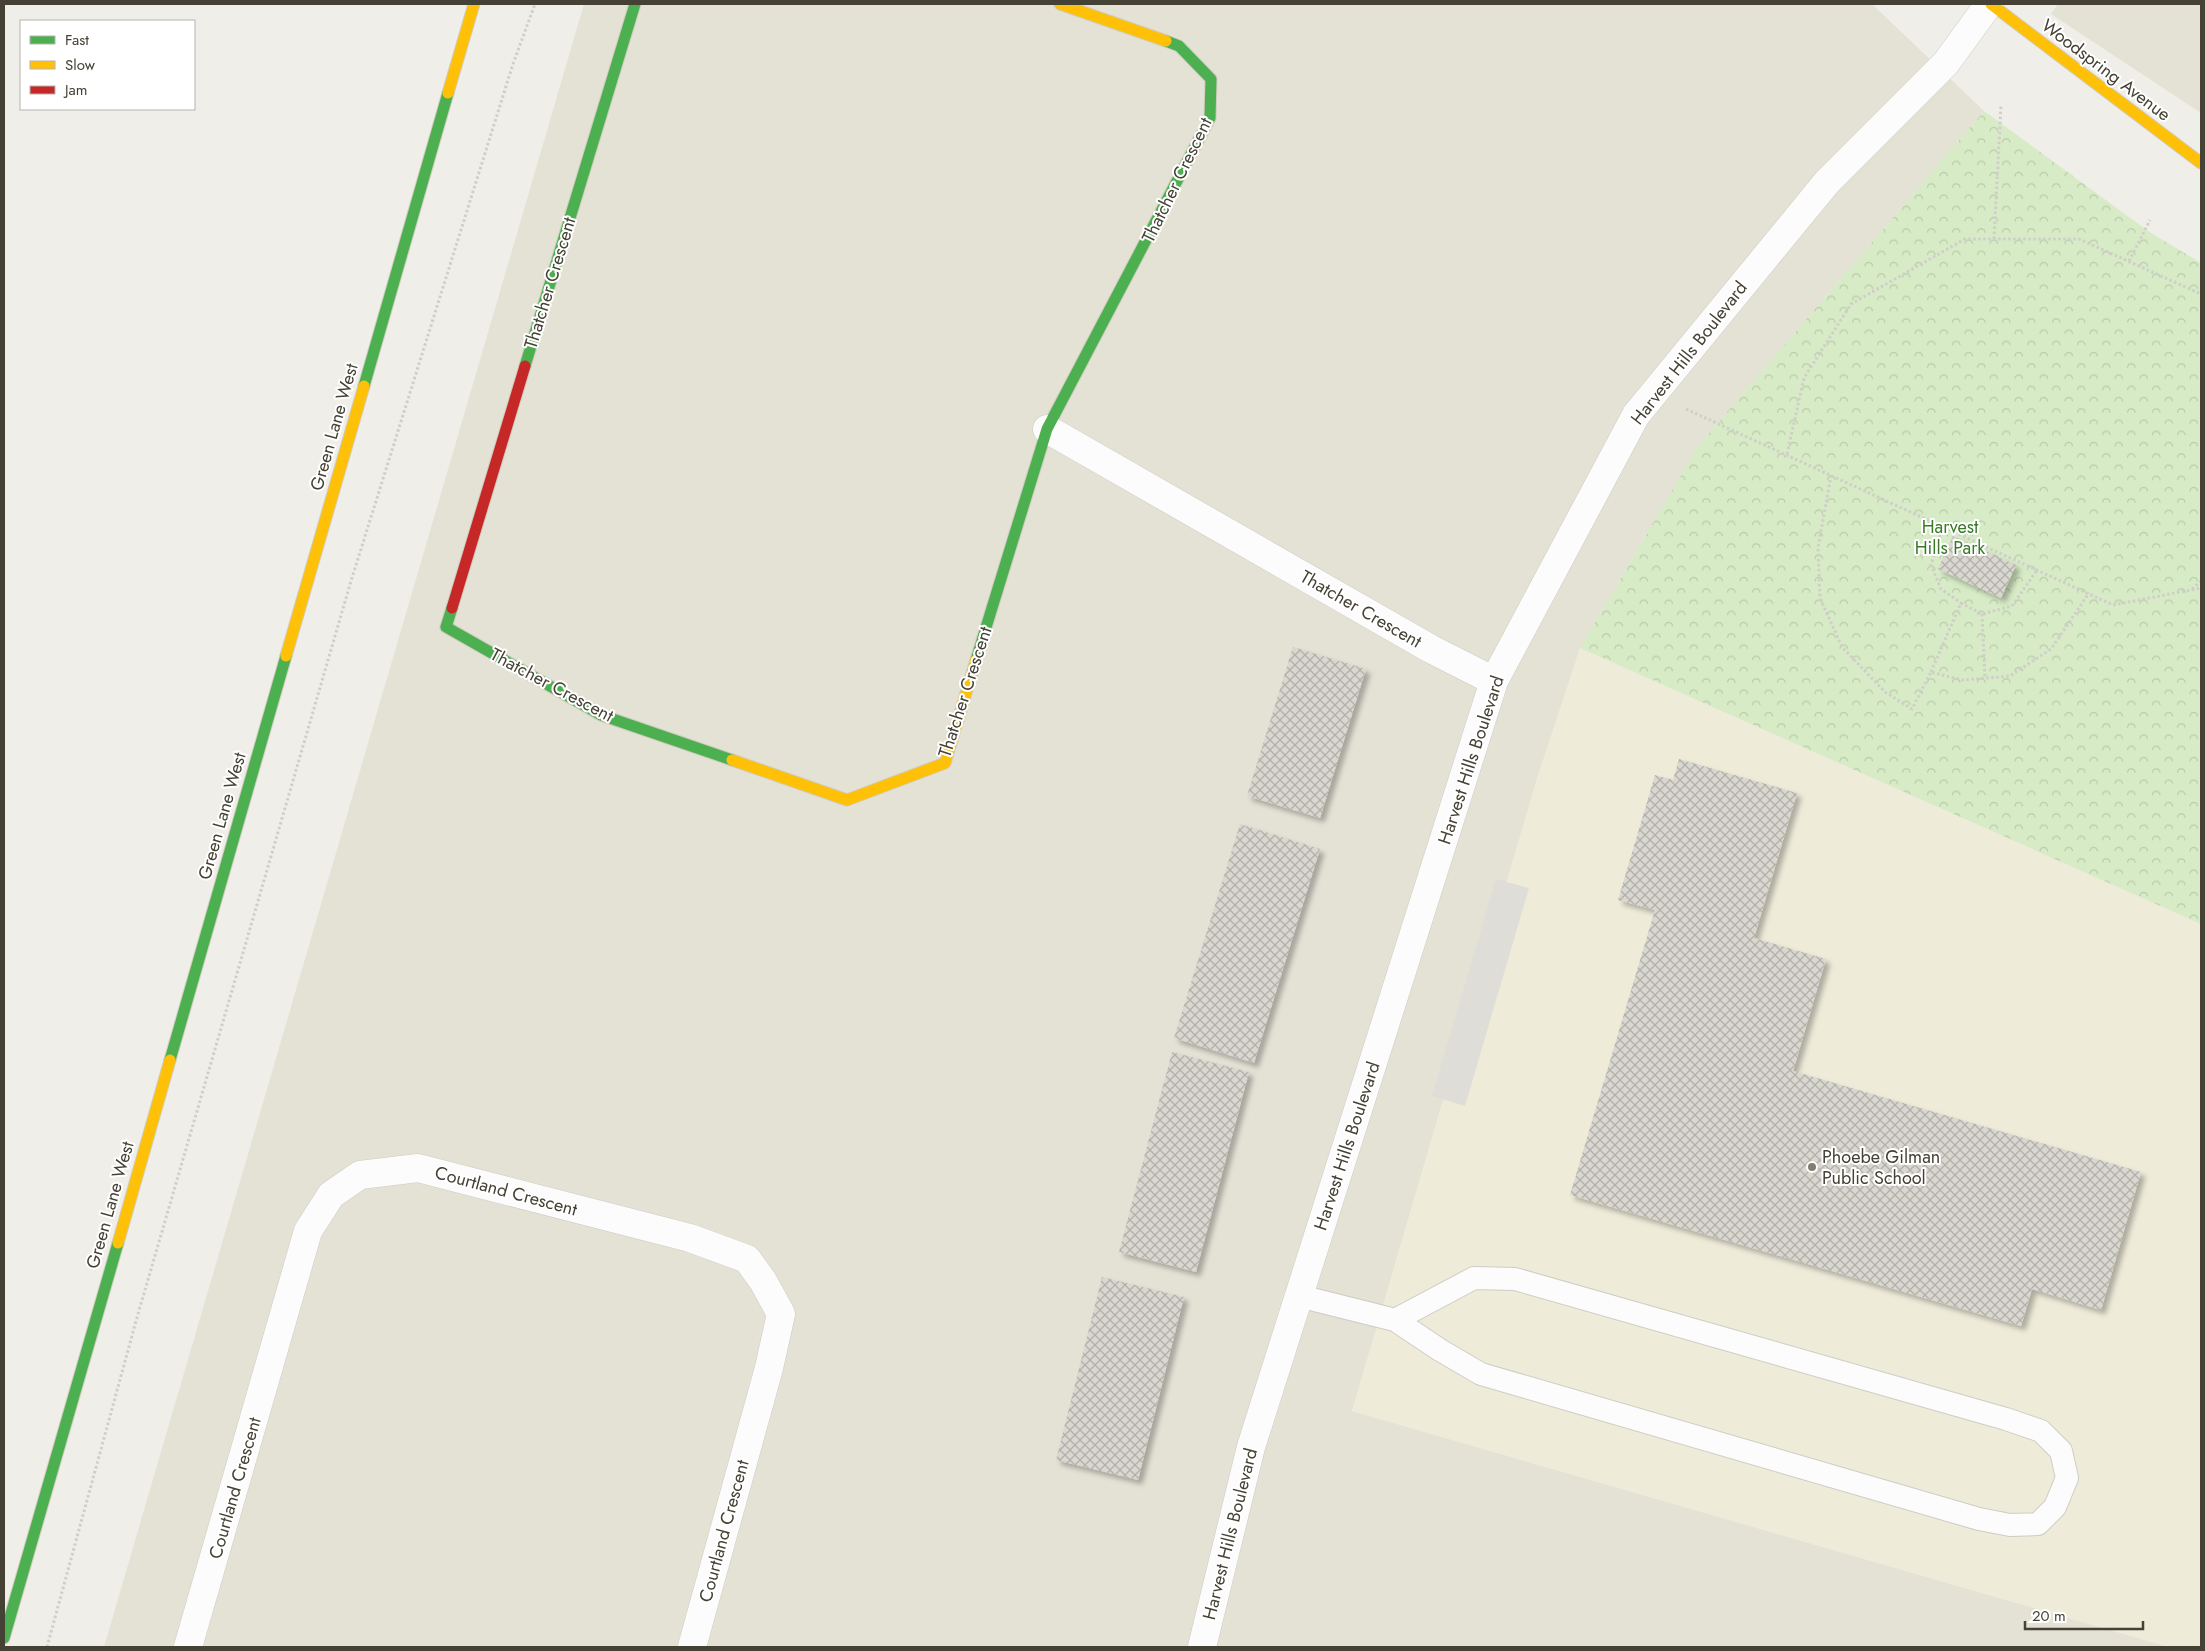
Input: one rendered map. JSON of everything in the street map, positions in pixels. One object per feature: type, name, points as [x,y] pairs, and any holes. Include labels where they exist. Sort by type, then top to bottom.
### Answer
[{"type":"street","name":"Green Lane West","points":[[4,1638],[474,4]]},
{"type":"street","name":"Thatcher Crescent","points":[[635,4],[446,627],[601,715],[847,800],[945,763],[1047,429],[1210,118],[1211,78],[1179,46],[1060,4]]},
{"type":"street","name":"Woodspring Avenue","points":[[1990,4],[2201,163]]},
{"type":"street","name":"Harvest Hills Boulevard","points":[[1202,1647],[1251,1446],[1494,681],[1636,415],[1827,182],[1946,62],[1990,4]]},
{"type":"street","name":"Thatcher Crescent","points":[[1047,429],[1431,649],[1494,681]]},
{"type":"street","name":"Courtland Crescent","points":[[188,1647],[308,1230],[331,1195],[360,1175],[418,1168],[690,1238],[747,1258],[764,1280],[780,1314],[769,1368],[692,1647]]},
{"type":"lane","points":[[1299,1296],[1395,1320],[1481,1374],[1980,1519],[2010,1525],[2038,1524],[2055,1507],[2067,1478],[2062,1451],[2041,1431],[2006,1419],[1515,1278],[1474,1278],[1395,1320]]},
{"type":"path","points":[[47,1647],[136,1321],[350,581],[513,64],[535,4]]},
{"type":"path","points":[[1994,239],[2001,105]]},
{"type":"path","points":[[2130,261],[2150,220]]},
{"type":"path","points":[[1787,454],[1804,378],[1851,304],[1965,239],[2079,239],[2201,294]]},
{"type":"path","points":[[1654,394],[2113,605],[2201,588]]},
{"type":"path","points":[[1831,475],[1818,548],[1820,598],[1842,647],[1885,692],[1912,709],[1931,672],[1961,603]]},
{"type":"path","points":[[1943,526],[1932,565],[1940,589],[1982,614],[2012,606],[2037,570]]},
{"type":"path","points":[[2191,590],[2201,581]]},
{"type":"path","points":[[1931,672],[1962,680],[2010,676],[2051,649],[2089,593]]},
{"type":"path","points":[[1982,614],[1985,678]]},
{"type":"shaded area","points":[[584,4],[1872,4],[1984,111],[1698,446],[1580,648],[1352,1411],[2169,1647],[104,1647]]},
{"type":"shaded area","points":[[2058,4],[2201,4],[2201,113],[2051,14]]},
{"type":"shaded area","name":"Phoebe Gilman Public School","points":[[1580,648],[2201,924],[2201,1647],[2169,1647],[1352,1411],[1536,781]]},
{"type":"shaded area","points":[[1496,879],[1529,888],[1465,1106],[1432,1096]]},
{"type":"green space","name":"Harvest Hills Park","points":[[1984,111],[2148,231],[2201,263],[2201,924],[1580,648],[1698,446]]},
{"type":"building","points":[[1953,536],[2016,565],[2001,598],[1938,569]]},
{"type":"building","points":[[1293,647],[1366,669],[1320,818],[1247,796]]},
{"type":"building","points":[[1679,759],[1797,793],[1754,938],[1826,959],[1793,1071],[2141,1172],[2101,1310],[2032,1289],[2021,1326],[1570,1195],[1655,910],[1618,900],[1655,775],[1673,780]]},
{"type":"building","points":[[1240,824],[1320,849],[1254,1063],[1174,1038]]},
{"type":"building","points":[[1172,1052],[1249,1072],[1196,1272],[1119,1252]]},
{"type":"building","points":[[1102,1277],[1184,1297],[1138,1480],[1056,1460]]},
{"type":"traffic: fast","points":[[525,366],[635,4]]},
{"type":"traffic: fast","points":[[976,660],[1047,429],[1210,118],[1211,79],[1179,46],[1166,41]]},
{"type":"traffic: fast","points":[[364,386],[448,93]]},
{"type":"traffic: fast","points":[[452,608],[446,627],[601,715],[732,760]]},
{"type":"traffic: fast","points":[[170,1060],[286,656]]},
{"type":"traffic: fast","points":[[4,1638],[118,1243]]},
{"type":"traffic: slow","points":[[448,93],[474,4]]},
{"type":"traffic: slow","points":[[1060,4],[1166,41]]},
{"type":"traffic: slow","points":[[1991,4],[2201,163]]},
{"type":"traffic: slow","points":[[286,656],[364,386]]},
{"type":"traffic: slow","points":[[732,760],[847,800],[945,763],[976,660]]},
{"type":"traffic: slow","points":[[118,1243],[170,1060]]},
{"type":"traffic: jam","points":[[452,608],[525,366]]},
{"type":"place","name":"Phoebe Gilman Public School","points":[[1812,1167]]}]
